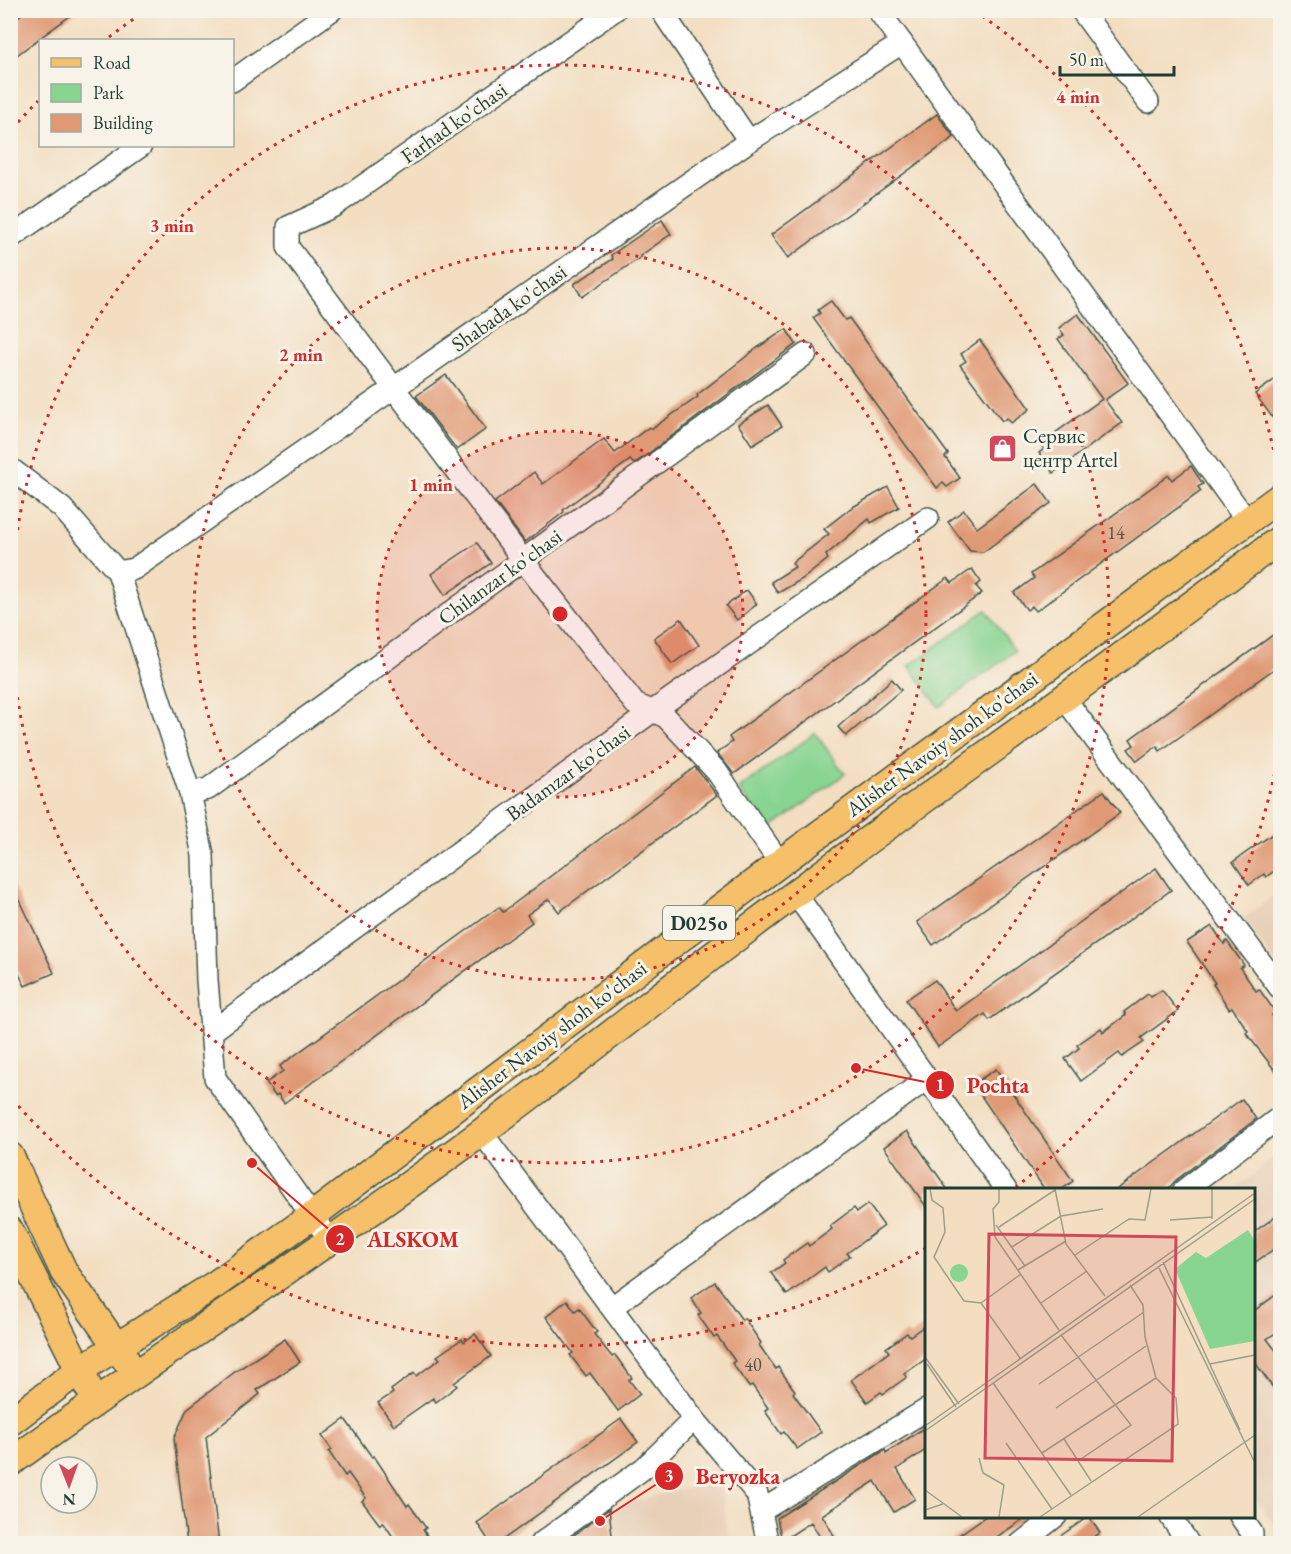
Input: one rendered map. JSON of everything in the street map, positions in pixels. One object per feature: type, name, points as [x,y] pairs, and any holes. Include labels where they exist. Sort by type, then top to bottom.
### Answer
[{"type":"main road","name":"Alisher Navoiy shoh ko'chasi","points":[[10,1422],[78,1371],[216,1284],[312,1216],[780,862],[1281,497]]},
{"type":"main road","name":"Alisher Navoiy shoh ko'chasi","points":[[10,1463],[135,1373],[331,1240],[482,1133],[795,893],[1065,699],[1281,539]]},
{"type":"main road","points":[[10,1156],[64,1272],[135,1373]]},
{"type":"main road","points":[[10,1231],[78,1371],[96,1401]]},
{"type":"street","points":[[234,80],[332,10]]},
{"type":"street","name":"Farhad ko'chasi","points":[[394,388],[288,247],[288,227],[334,206],[615,10]]},
{"type":"street","points":[[661,10],[749,141]]},
{"type":"street","points":[[878,10],[1229,500],[1247,521]]},
{"type":"street","points":[[1081,10],[1148,102]]},
{"type":"street","name":"Shabada ko'chasi","points":[[118,572],[134,569],[749,141],[902,43]]},
{"type":"street","points":[[10,238],[140,147]]},
{"type":"street","name":"Chilanzar ko'chasi","points":[[190,793],[208,789],[806,354]]},
{"type":"street","points":[[394,388],[635,704],[666,717],[717,772],[780,862]]},
{"type":"street","points":[[10,468],[62,508],[118,572],[190,793],[203,855],[207,980],[215,1078],[331,1240]]},
{"type":"street","name":"Badamzar ko'chasi","points":[[211,1032],[653,711],[928,518]]},
{"type":"street","points":[[1065,699],[1281,988]]},
{"type":"street","points":[[795,893],[1005,1188]]},
{"type":"street","points":[[612,1307],[927,1079]]},
{"type":"street","points":[[1187,1188],[1281,1117]]},
{"type":"street","points":[[482,1133],[694,1419],[757,1494],[768,1544]]},
{"type":"street","points":[[761,1511],[925,1411]]},
{"type":"street","points":[[540,1544],[644,1468],[694,1419]]},
{"type":"street","points":[[1020,1544],[1053,1518]]},
{"type":"street","points":[[1171,1518],[1189,1544]]},
{"type":"street","points":[[1241,1518],[1252,1533],[1252,1544]]},
{"type":"shaded area","points":[[1280,891],[1280,970],[1243,918]]},
{"type":"shaded area","points":[[1280,1153],[1280,1534],[1255,1498],[1255,1188],[1236,1188]]},
{"type":"shaded area","points":[[720,1480],[729,1543],[615,1543],[610,1507]]},
{"type":"green space","points":[[986,610],[1015,651],[939,707],[909,666]]},
{"type":"green space","points":[[815,733],[845,774],[769,830],[739,789]]},
{"type":"building","points":[[27,10],[78,10],[10,60],[10,23]]},
{"type":"building","points":[[937,114],[954,137],[788,258],[771,235]]},
{"type":"building","points":[[662,220],[671,234],[582,297],[574,284],[613,259],[611,255]]},
{"type":"building","points":[[831,301],[845,320],[849,318],[948,454],[945,457],[960,478],[947,487],[943,483],[937,488],[813,318],[820,313],[818,310]]},
{"type":"building","points":[[1078,314],[1128,383],[1105,400],[1122,423],[1053,473],[1039,453],[1044,449],[1040,444],[1102,399],[1058,339],[1064,335],[1059,328]]},
{"type":"building","points":[[786,329],[796,344],[634,464],[630,460],[563,510],[564,512],[525,542],[495,502],[534,472],[543,484],[604,439],[615,453],[649,427],[651,429],[698,397],[697,395],[757,348]]},
{"type":"building","points":[[980,340],[1030,409],[1011,423],[1007,418],[1002,421],[960,365],[966,361],[961,354]]},
{"type":"building","points":[[446,375],[486,429],[457,450],[416,396]]},
{"type":"building","points":[[1281,375],[1281,429],[1255,394]]},
{"type":"building","points":[[768,405],[782,426],[752,445],[738,424]]},
{"type":"building","points":[[1191,466],[1203,484],[1198,487],[1201,491],[1036,611],[1032,606],[1027,610],[1014,593],[1034,578],[1031,574],[1169,475],[1172,480]]},
{"type":"building","points":[[1037,484],[1051,503],[983,552],[970,551],[948,522],[964,510],[977,528]]},
{"type":"building","points":[[888,487],[899,507],[871,523],[869,519],[826,555],[828,559],[804,578],[778,593],[771,582],[795,567],[792,563],[829,534],[824,529],[851,508]]},
{"type":"building","points":[[477,543],[491,563],[445,595],[431,574]]},
{"type":"building","points":[[972,569],[981,582],[976,586],[982,593],[734,774],[717,753],[732,742],[729,737],[948,578],[952,583]]},
{"type":"building","points":[[747,590],[757,604],[737,620],[726,606]]},
{"type":"building","points":[[681,619],[699,645],[672,664],[654,638]]},
{"type":"building","points":[[1281,629],[1281,664],[1160,751],[1157,746],[1137,761],[1128,749],[1134,745],[1130,739]]},
{"type":"building","points":[[892,679],[901,690],[846,736],[838,727]]},
{"type":"building","points":[[695,767],[717,795],[559,912],[549,899],[527,915],[532,922],[284,1103],[278,1094],[275,1096],[266,1083],[283,1071],[280,1066],[499,907],[503,912]]},
{"type":"building","points":[[1104,791],[1120,813],[933,945],[917,922]]},
{"type":"building","points":[[1281,828],[1281,866],[1266,877],[1264,874],[1249,885],[1233,862]]},
{"type":"building","points":[[1156,868],[1171,890],[989,1020],[985,1014],[938,1047],[906,1000],[935,980],[956,1011]]},
{"type":"building","points":[[10,879],[54,973],[25,986],[10,956]]},
{"type":"building","points":[[1212,926],[1224,944],[1227,941],[1244,965],[1240,968],[1256,991],[1259,989],[1276,1013],[1272,1015],[1281,1027],[1281,1078],[1246,1033],[1248,1031],[1232,1007],[1229,1009],[1213,984],[1215,983],[1187,942]]},
{"type":"building","points":[[1162,990],[1178,1011],[1141,1038],[1144,1042],[1122,1057],[1119,1053],[1081,1081],[1065,1059],[1079,1048],[1077,1045],[1101,1028],[1103,1032],[1126,1015],[1124,1012],[1148,994],[1151,997]]},
{"type":"building","points":[[996,1069],[1073,1181],[1064,1188],[1044,1188],[973,1084]]},
{"type":"building","points":[[1242,1099],[1256,1119],[1176,1180],[1169,1188],[1119,1188]]},
{"type":"building","points":[[907,1131],[947,1188],[925,1188],[925,1205],[884,1147]]},
{"type":"building","points":[[868,1204],[884,1226],[847,1253],[850,1256],[828,1272],[825,1267],[787,1295],[771,1273],[785,1263],[783,1260],[807,1243],[809,1246],[832,1229],[830,1226],[854,1208],[857,1212]]},
{"type":"building","points":[[1281,1213],[1281,1244],[1255,1262],[1255,1231]]},
{"type":"building","points":[[715,1282],[742,1320],[744,1318],[761,1343],[759,1345],[776,1369],[778,1367],[795,1391],[793,1393],[821,1432],[797,1449],[784,1432],[781,1434],[765,1411],[768,1408],[752,1385],[749,1387],[732,1363],[735,1361],[717,1336],[714,1338],[698,1315],[701,1313],[691,1298]]},
{"type":"building","points":[[1281,1291],[1281,1329],[1267,1339],[1281,1357],[1281,1399],[1255,1362],[1255,1310]]},
{"type":"building","points":[[567,1300],[575,1311],[579,1308],[597,1332],[594,1334],[612,1357],[615,1355],[632,1378],[629,1380],[640,1394],[618,1411],[590,1373],[586,1376],[570,1355],[573,1353],[546,1317]]},
{"type":"building","points":[[925,1325],[925,1359],[904,1374],[907,1377],[867,1402],[851,1380],[889,1352],[886,1348],[907,1333],[910,1336]]},
{"type":"building","points":[[475,1334],[491,1356],[454,1383],[457,1386],[436,1402],[433,1398],[394,1425],[378,1403],[393,1393],[391,1390],[414,1373],[416,1376],[440,1359],[437,1356],[462,1339],[464,1342]]},
{"type":"building","points":[[285,1339],[300,1362],[257,1390],[260,1394],[206,1437],[219,1544],[187,1544],[174,1438],[187,1409],[236,1371]]},
{"type":"building","points":[[345,1419],[372,1457],[374,1456],[407,1506],[409,1504],[426,1528],[423,1530],[433,1544],[398,1544],[383,1522],[380,1525],[362,1501],[366,1498],[348,1473],[345,1476],[329,1452],[332,1450],[322,1436]]},
{"type":"building","points":[[621,1419],[638,1442],[497,1544],[491,1544],[477,1523]]},
{"type":"building","points":[[925,1427],[925,1450],[897,1469],[915,1499],[894,1512],[875,1481],[822,1515],[839,1544],[824,1544],[811,1522],[782,1541],[777,1518],[885,1450],[886,1453]]},
{"type":"building","points":[[609,1509],[613,1544],[571,1544],[570,1538]]},
{"type":"building","points":[[983,1518],[1025,1518],[986,1544],[946,1544]]},
{"type":"building","points":[[1086,1518],[1090,1518],[1100,1533],[1084,1544],[1049,1544]]},
{"type":"place","name":"Сервис центр Artel","points":[[1002,448]]},
{"type":"place","name":"Pochta","points":[[856,1068]]},
{"type":"place","name":"ALSKOM","points":[[252,1163]]},
{"type":"place","name":"Beryozka","points":[[600,1521]]}]
